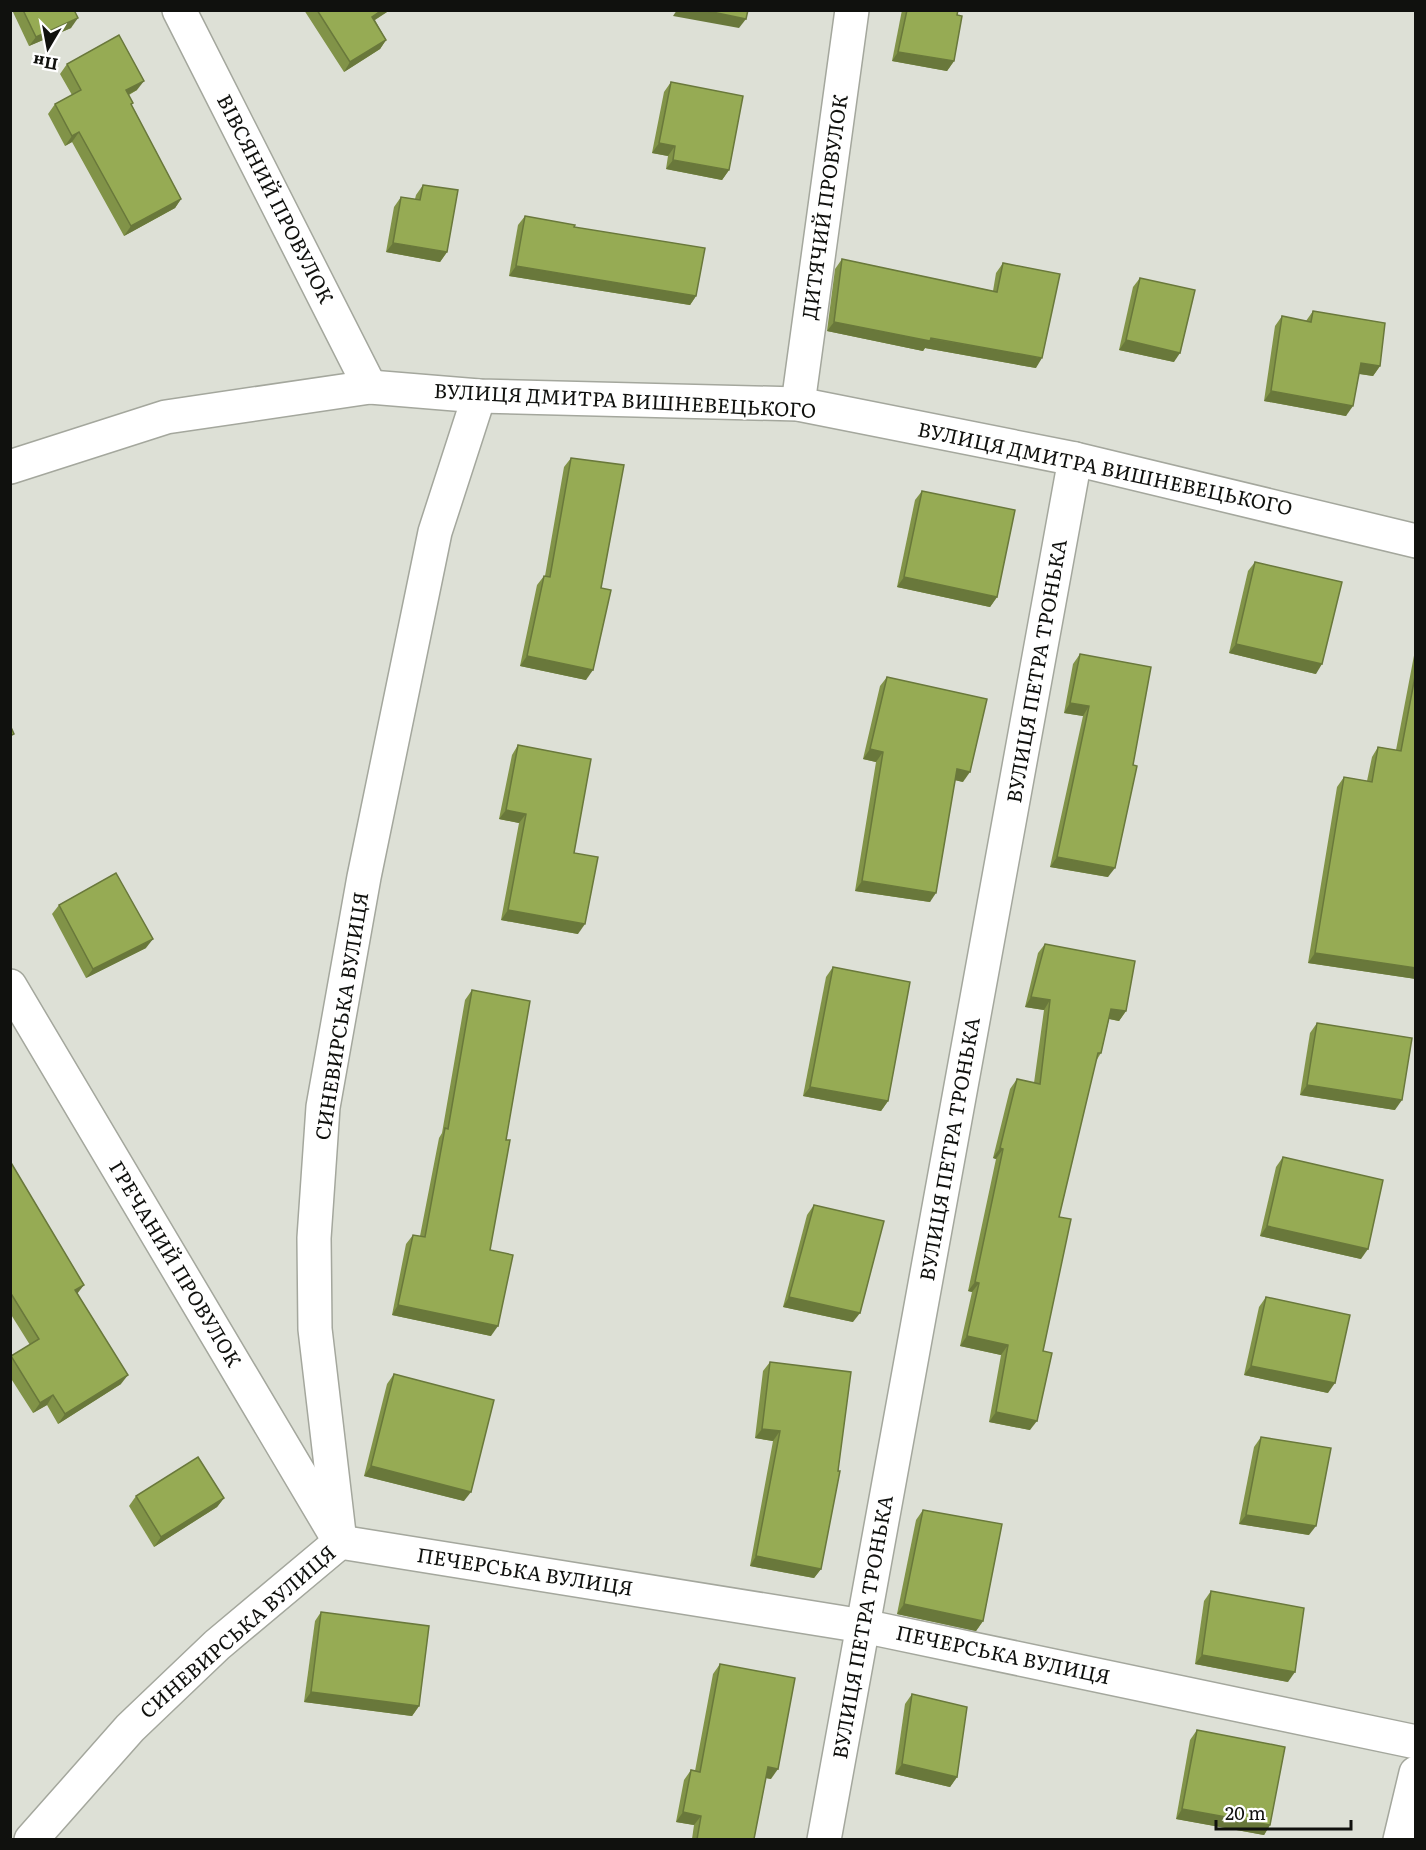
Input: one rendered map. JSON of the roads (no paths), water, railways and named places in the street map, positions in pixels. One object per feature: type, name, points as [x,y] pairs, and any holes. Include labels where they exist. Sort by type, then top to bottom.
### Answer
[{"type":"street","name":"ВІВСЯНИЙ ПРОВУЛОК","points":[[179,10],[370,387]]},
{"type":"street","name":"ДИТЯЧИЙ ПРОВУЛОК","points":[[798,404],[852,10]]},
{"type":"street","name":"ВУЛИЦЯ ДМИТРА ВИШНЕВЕЦЬКОГО","points":[[10,467],[166,417],[370,387],[478,396],[798,404],[1075,459],[1416,542]]},
{"type":"street","name":"СИНЕВИРСЬКА ВУЛИЦЯ","points":[[31,1839],[130,1728],[217,1645],[340,1542],[315,1329],[314,1238],[323,1107],[364,877],[435,532],[478,396]]},
{"type":"street","name":"ВУЛИЦЯ ПЕТРА ТРОНЬКА","points":[[824,1839],[1075,459]]},
{"type":"street","name":"ГРЕЧАНИЙ ПРОВУЛОК","points":[[10,986],[340,1542]]},
{"type":"street","name":"ПЕЧЕРСЬКА ВУЛИЦЯ","points":[[340,1542],[863,1626],[1416,1742]]},
{"type":"street","points":[[1400,1839],[1416,1773]]}]
